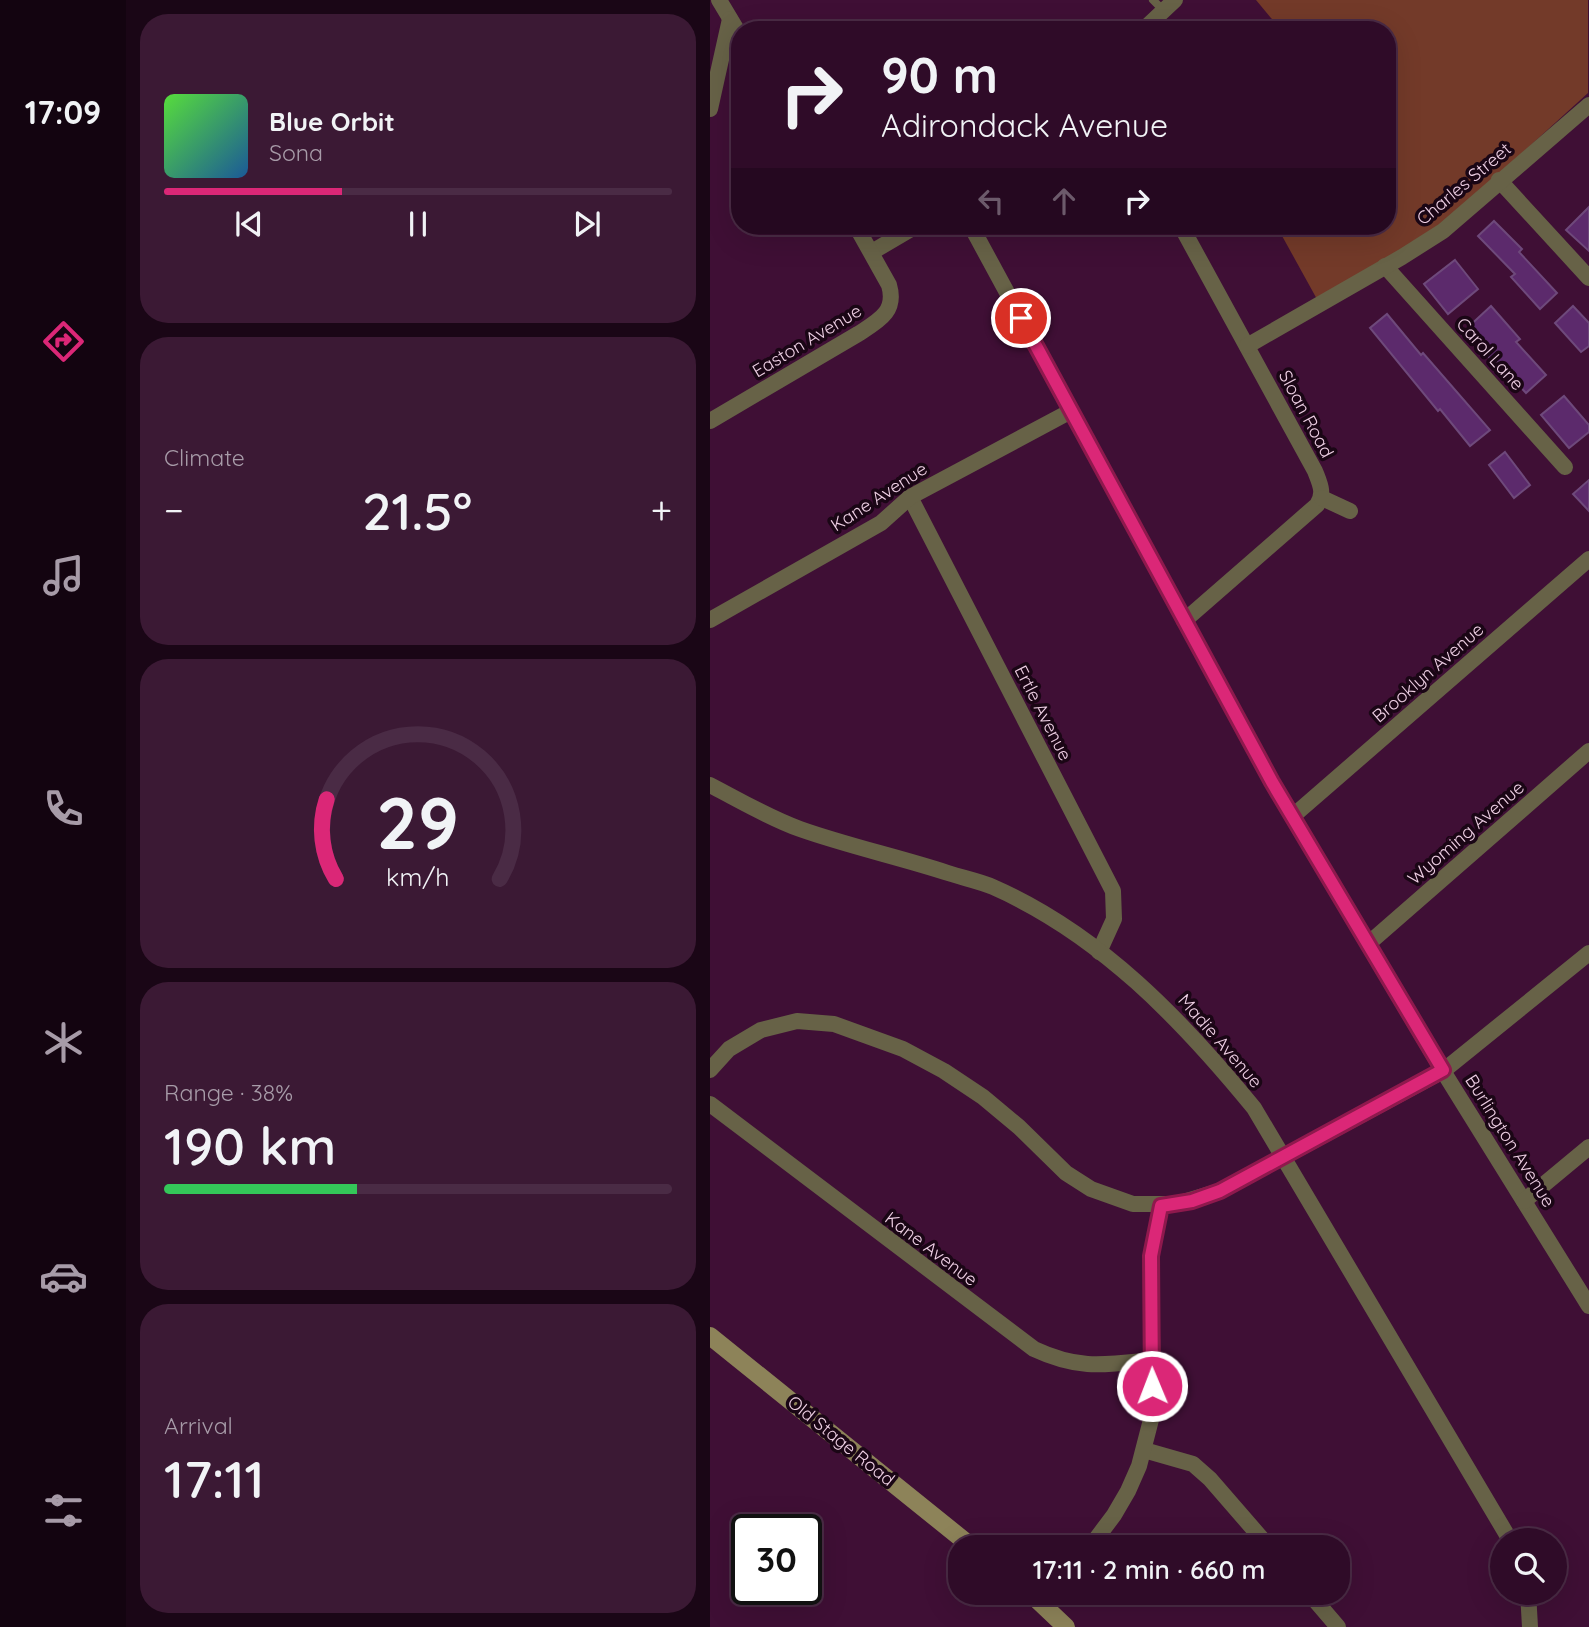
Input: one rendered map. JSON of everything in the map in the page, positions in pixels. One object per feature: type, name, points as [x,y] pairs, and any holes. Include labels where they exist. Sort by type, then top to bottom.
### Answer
[{"type":"main road","name":"Old Stage Road","points":[[710,1336],[957,1535]]},
{"type":"main road","points":[[1048,1605],[1066,1627]]},
{"type":"street","points":[[710,109],[730,19],[719,0]]},
{"type":"street","points":[[1150,21],[1164,4]]},
{"type":"street","name":"Charles Street","points":[[1247,346],[1443,231],[1588,105]]},
{"type":"street","points":[[1499,180],[1588,278]]},
{"type":"street","points":[[862,235],[872,252],[901,235]]},
{"type":"street","name":"Burlington Avenue","points":[[976,235],[1272,782],[1443,1070],[1588,1306]]},
{"type":"street","name":"Sloan Road","points":[[1186,235],[1315,471],[1322,487],[1322,498]]},
{"type":"street","name":"Easton Avenue","points":[[711,417],[881,318],[888,311],[892,295],[872,252]]},
{"type":"street","name":"Carol Lane","points":[[1385,266],[1565,467]]},
{"type":"street","name":"Kane Avenue","points":[[710,620],[881,523],[910,496],[1071,411]]},
{"type":"street","name":"Ertle Avenue","points":[[910,496],[1113,891],[1114,919],[1099,952]]},
{"type":"street","points":[[1184,621],[1322,498],[1350,511]]},
{"type":"street","name":"Brooklyn Avenue","points":[[1293,816],[1588,559]]},
{"type":"street","name":"Wyoming Avenue","points":[[1368,944],[1588,751]]},
{"type":"street","name":"Madie Avenue","points":[[710,785],[799,829],[993,887],[1053,920],[1099,952],[1162,1003],[1209,1053],[1254,1108],[1503,1528]]},
{"type":"street","points":[[710,1070],[739,1041],[773,1026],[809,1021],[845,1028],[903,1049],[944,1071],[983,1097],[1019,1127],[1066,1173],[1091,1189],[1118,1200],[1161,1206],[1206,1197],[1443,1070],[1588,953]]},
{"type":"street","name":"Kane Avenue","points":[[710,1104],[1034,1349],[1063,1360],[1094,1366],[1152,1360]]},
{"type":"street","points":[[1524,1201],[1588,1147]]},
{"type":"street","points":[[1099,1535],[1128,1491],[1153,1412],[1151,1256],[1161,1206]]},
{"type":"street","points":[[1143,1450],[1193,1464],[1210,1479],[1259,1535]]},
{"type":"street","points":[[1319,1605],[1338,1627]]},
{"type":"street","points":[[1529,1605],[1530,1627]]},
{"type":"shaded area","points":[[1256,0],[1588,0],[1588,93],[1433,234],[1318,301],[1282,235],[1396,235],[1396,21],[1274,21]]},
{"type":"building","points":[[1589,207],[1589,251],[1566,230]]},
{"type":"building","points":[[1494,221],[1522,249],[1519,252],[1557,293],[1540,309],[1511,277],[1515,274],[1478,236]]},
{"type":"building","points":[[1455,260],[1478,289],[1448,314],[1424,284]]},
{"type":"building","points":[[1491,306],[1520,339],[1516,342],[1546,375],[1526,393],[1496,360],[1494,363],[1465,330]]},
{"type":"building","points":[[1573,306],[1589,323],[1589,346],[1581,352],[1555,323]]},
{"type":"building","points":[[1387,314],[1490,430],[1470,446],[1370,328]]},
{"type":"building","points":[[1564,396],[1589,425],[1589,432],[1569,448],[1541,415]]},
{"type":"building","points":[[1505,452],[1530,485],[1514,498],[1489,465]]},
{"type":"building","points":[[1589,480],[1589,511],[1573,494]]},
{"type":"route","points":[[1021,318],[1272,782],[1443,1070],[1220,1191],[1192,1201],[1161,1206],[1151,1256],[1152,1386]]}]
